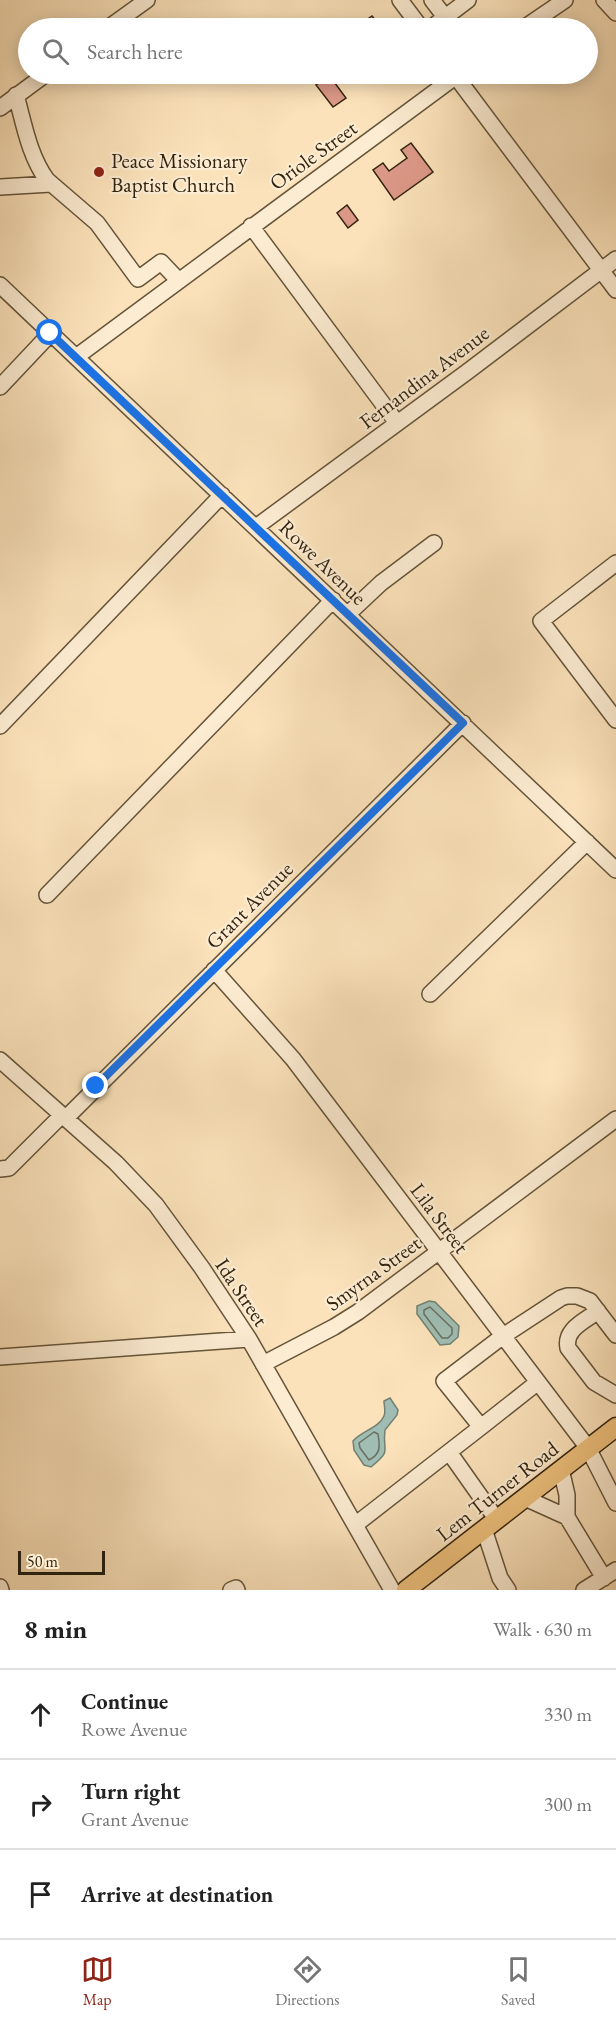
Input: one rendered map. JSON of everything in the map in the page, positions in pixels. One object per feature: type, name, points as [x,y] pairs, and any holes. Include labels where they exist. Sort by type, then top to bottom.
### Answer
[{"type":"main road","name":"Lem Turner Road","points":[[406,1590],[616,1427]]},
{"type":"street","points":[[122,18],[147,0]]},
{"type":"street","points":[[400,0],[414,18]]},
{"type":"street","points":[[432,0],[445,17],[468,0]]},
{"type":"street","points":[[539,18],[565,0]]},
{"type":"street","points":[[604,0],[616,13]]},
{"type":"street","points":[[0,107],[32,84]]},
{"type":"street","name":"Oriole Street","points":[[76,357],[443,84]]},
{"type":"street","points":[[463,84],[616,290]]},
{"type":"street","points":[[16,95],[28,141],[41,172],[51,184],[97,223],[138,279],[161,262],[179,281]]},
{"type":"street","points":[[0,187],[13,184],[51,184]]},
{"type":"street","points":[[251,226],[397,423]]},
{"type":"street","name":"Fernandina Avenue","points":[[256,527],[616,259]]},
{"type":"street","name":"Rowe Avenue","points":[[0,285],[616,870]]},
{"type":"street","points":[[0,387],[50,333]]},
{"type":"street","points":[[0,726],[222,495]]},
{"type":"street","points":[[348,614],[381,584],[434,543]]},
{"type":"street","points":[[616,563],[541,621],[616,720]]},
{"type":"street","points":[[47,895],[333,600]]},
{"type":"street","name":"Grant Avenue","points":[[0,1169],[9,1168],[64,1116],[463,723]]},
{"type":"street","points":[[430,994],[586,842]]},
{"type":"street","name":"Lila Street","points":[[214,970],[287,1052],[588,1448],[612,1486],[616,1503]]},
{"type":"street","name":"Ida Street","points":[[0,1060],[116,1163],[156,1205],[202,1268],[249,1339],[392,1590]]},
{"type":"street","name":"Smyrna Street","points":[[263,1364],[358,1312],[616,1119]]},
{"type":"street","points":[[481,1427],[444,1381],[503,1336],[567,1296],[584,1297],[590,1301],[616,1335]]},
{"type":"street","points":[[598,1311],[569,1334],[568,1348],[594,1382],[616,1395]]},
{"type":"street","points":[[0,1357],[249,1339]]},
{"type":"street","points":[[355,1525],[538,1382]]},
{"type":"street","points":[[449,1452],[491,1525],[500,1578],[508,1590]]},
{"type":"street","points":[[561,1469],[567,1495],[567,1517]]},
{"type":"street","points":[[525,1498],[567,1517],[610,1574],[584,1590]]},
{"type":"water","points":[[429,1301],[435,1302],[459,1326],[458,1337],[450,1344],[440,1345],[417,1314],[417,1306]]},
{"type":"water","points":[[390,1398],[398,1410],[397,1415],[385,1430],[384,1453],[371,1467],[364,1465],[354,1450],[353,1441],[382,1420],[385,1412],[384,1401]]},
{"type":"building","points":[[336,84],[346,98],[333,107],[316,85]]},
{"type":"building","points":[[411,143],[433,172],[394,200],[373,170],[383,163],[389,171],[407,158],[401,150]]},
{"type":"building","points":[[347,205],[358,220],[348,228],[337,213]]},
{"type":"place","name":"Peace Missionary Baptist Church","points":[[99,172]]},
{"type":"route","points":[[50,333],[463,723],[96,1086]]}]
